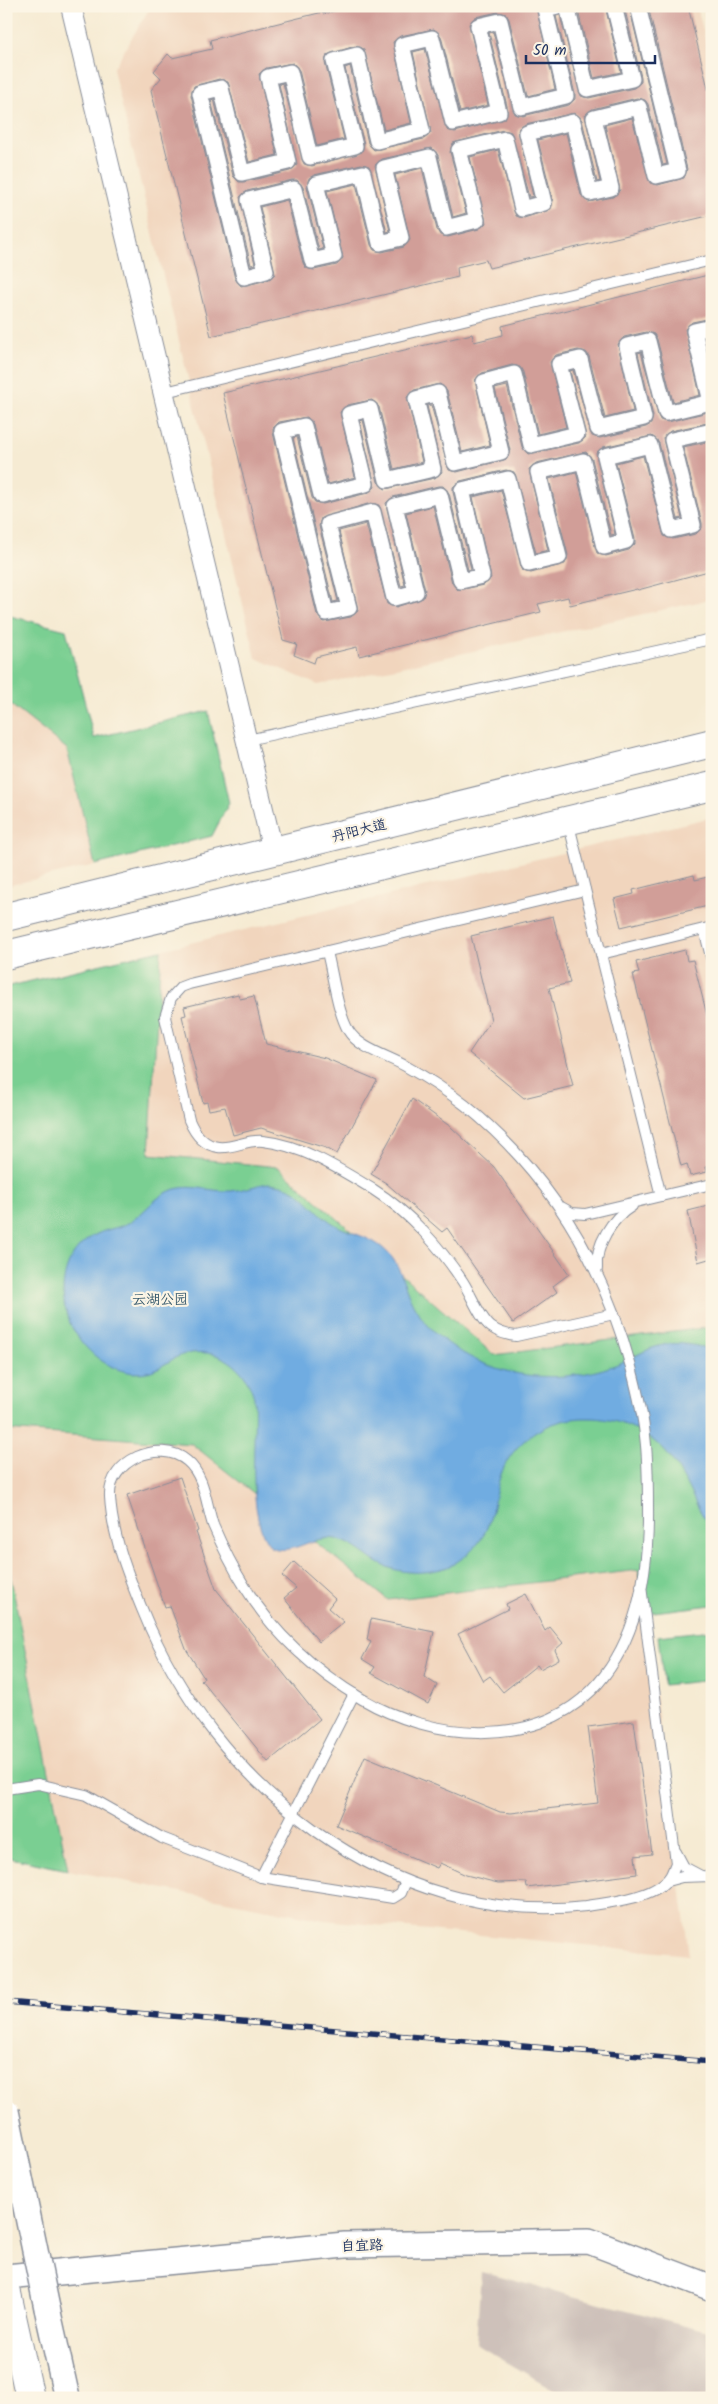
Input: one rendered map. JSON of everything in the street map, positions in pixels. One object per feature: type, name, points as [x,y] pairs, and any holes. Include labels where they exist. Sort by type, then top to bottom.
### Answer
[{"type":"main road","name":"丹阳大道","points":[[6,917],[712,743]]},
{"type":"main road","points":[[668,754],[678,794]]},
{"type":"main road","points":[[6,954],[712,786]]},
{"type":"main road","points":[[342,834],[350,872]]},
{"type":"main road","points":[[9,2302],[30,2398]]},
{"type":"street","points":[[72,6],[273,851]]},
{"type":"street","points":[[558,6],[544,9],[566,96],[521,107],[500,21],[478,26],[499,112],[452,123],[432,38],[424,39],[402,45],[422,130],[378,141],[356,55],[334,61],[355,146],[310,157],[290,72],[268,77],[288,162],[242,173],[222,88],[200,93],[244,277],[266,271],[249,200],[294,189],[312,261],[334,256],[316,184],[363,173],[380,243],[401,238],[384,168],[429,157],[446,228],[477,220],[459,150],[505,139],[522,209],[544,203],[527,133],[573,122],[590,193],[604,190],[611,188],[594,118],[640,107],[656,176],[678,171],[638,6]]},
{"type":"street","points":[[567,6],[587,90],[632,79],[614,6]]},
{"type":"street","points":[[712,326],[694,331],[711,402],[666,413],[648,341],[627,346],[644,418],[598,429],[580,359],[559,364],[576,434],[531,445],[514,374],[484,382],[501,452],[455,464],[438,393],[416,399],[433,469],[387,480],[370,409],[349,414],[366,484],[321,495],[304,426],[282,431],[326,613],[349,608],[328,524],[373,512],[394,598],[416,592],[395,506],[440,495],[461,581],[482,576],[462,490],[508,479],[529,564],[559,557],[538,472],[583,461],[604,547],[626,541],[606,456],[650,445],[671,530],[693,525],[672,440],[712,431]]},
{"type":"street","points":[[6,2111],[67,2398]]},
{"type":"street","name":"自宜路","points":[[6,2277],[345,2245],[589,2242],[712,2288]]},
{"type":"lane","points":[[165,392],[712,260]]},
{"type":"lane","points":[[247,740],[712,639]]},
{"type":"lane","points":[[568,820],[661,1196]]},
{"type":"lane","points":[[585,890],[189,984],[181,987],[171,998],[166,1011],[166,1025],[189,1120],[197,1136],[218,1147],[254,1140],[273,1142],[338,1168],[378,1192],[411,1220],[442,1252],[468,1289],[486,1322],[500,1333],[516,1336],[614,1314]]},
{"type":"lane","points":[[601,954],[708,928],[712,961]]},
{"type":"lane","points":[[327,952],[344,1022],[356,1041],[403,1064],[464,1105],[522,1159],[560,1207],[585,1248],[598,1275],[625,1346],[636,1387],[645,1434],[648,1518],[641,1586],[632,1628],[621,1652],[607,1673],[586,1696],[562,1713],[542,1723],[522,1729],[479,1733],[434,1726],[387,1712],[354,1694],[299,1652],[255,1601],[225,1550],[214,1527],[200,1478],[186,1460],[176,1454],[162,1452],[136,1457],[123,1465],[114,1477],[110,1492],[115,1524],[135,1591],[154,1638],[178,1681],[214,1734],[263,1788],[318,1834],[354,1856],[406,1881],[463,1898],[532,1908],[578,1907],[618,1901],[654,1889],[667,1881],[682,1877],[708,1876]]},
{"type":"lane","points":[[560,1207],[572,1212],[585,1214],[712,1184]]},
{"type":"lane","points":[[598,1275],[596,1259],[603,1239],[620,1215],[637,1202]]},
{"type":"lane","points":[[641,1586],[675,1849],[676,1863],[667,1881]]},
{"type":"lane","points":[[262,1877],[354,1694]]},
{"type":"lane","points":[[6,1789],[38,1784],[86,1795],[162,1838],[262,1877],[393,1898],[401,1893],[406,1881]]},
{"type":"lane","points":[[675,1849],[684,1867],[708,1876]]},
{"type":"shaded area","points":[[151,6],[697,6],[712,66],[712,599],[318,685],[256,658],[113,69]]},
{"type":"shaded area","points":[[6,701],[67,749],[95,865],[6,886]]},
{"type":"shaded area","points":[[712,817],[712,1327],[494,1355],[278,1167],[149,1155],[161,950]]},
{"type":"shaded area","points":[[6,1430],[192,1444],[388,1600],[639,1570],[689,1955],[324,1920],[68,1870],[6,1553]]},
{"type":"shaded area","points":[[481,2272],[712,2332],[712,2398],[568,2398],[476,2344]]},
{"type":"green space","points":[[6,615],[66,630],[94,738],[208,711],[229,803],[212,836],[95,865],[67,749],[6,701]]},
{"type":"green space","name":"云湖公园","points":[[161,950],[149,1154],[278,1167],[494,1355],[712,1327],[712,1605],[645,1613],[639,1570],[388,1600],[192,1444],[6,1430],[6,987]]},
{"type":"green space","points":[[6,1553],[68,1870],[6,1857]]},
{"type":"green space","points":[[712,1630],[712,1680],[664,1685],[658,1636]]},
{"type":"water","points":[[268,1183],[288,1187],[296,1191],[327,1219],[382,1247],[396,1264],[416,1310],[434,1332],[470,1357],[496,1368],[526,1375],[573,1375],[588,1373],[618,1364],[651,1348],[663,1345],[694,1345],[712,1349],[712,1529],[677,1467],[663,1449],[638,1430],[609,1420],[588,1418],[574,1419],[547,1426],[534,1433],[513,1452],[500,1477],[486,1530],[481,1539],[464,1557],[447,1567],[424,1572],[407,1572],[391,1568],[375,1561],[352,1545],[336,1539],[327,1538],[287,1549],[271,1547],[263,1534],[255,1497],[254,1397],[250,1386],[237,1367],[219,1356],[197,1353],[181,1355],[151,1371],[139,1373],[116,1369],[95,1356],[79,1339],[67,1316],[63,1289],[69,1263],[76,1251],[85,1242],[97,1234],[129,1223],[168,1192],[189,1187],[231,1191]]},
{"type":"building","points":[[353,6],[536,6],[555,89],[528,96],[509,19],[506,14],[498,12],[475,17],[469,24],[488,105],[460,112],[441,36],[434,29],[400,36],[393,42],[411,123],[384,130],[364,49],[355,46],[327,55],[325,63],[344,139],[317,146],[299,70],[293,63],[266,68],[259,74],[277,155],[249,162],[228,82],[219,79],[194,86],[191,95],[235,279],[241,286],[268,280],[275,274],[260,207],[287,200],[303,263],[306,268],[314,270],[337,265],[343,258],[327,191],[356,184],[371,245],[374,250],[382,252],[404,247],[410,240],[395,175],[422,168],[437,230],[440,235],[448,237],[479,229],[486,223],[470,157],[498,150],[516,216],[524,218],[551,209],[553,201],[538,140],[566,133],[581,195],[588,202],[613,197],[620,190],[605,125],[632,118],[650,183],[658,185],[684,178],[687,169],[648,6],[688,6],[712,105],[712,215],[489,268],[486,260],[457,267],[458,277],[211,336],[151,90],[161,78],[154,71],[168,54],[172,58],[212,49],[210,40]]},
{"type":"building","points":[[577,6],[605,6],[621,72],[594,78]]},
{"type":"building","points":[[624,6],[629,6],[667,164],[663,165],[648,104],[645,100],[637,98],[592,109],[585,115],[600,181],[597,182],[582,120],[575,113],[525,124],[518,130],[533,196],[529,197],[511,132],[503,130],[453,143],[450,152],[466,213],[453,217],[438,155],[432,148],[382,159],[375,165],[390,231],[387,232],[369,166],[361,164],[314,175],[309,178],[307,186],[323,249],[319,250],[303,187],[297,180],[292,180],[247,191],[240,197],[255,264],[251,265],[211,100],[214,99],[233,176],[239,182],[244,182],[290,171],[297,165],[279,84],[283,83],[304,164],[312,166],[362,152],[364,144],[345,68],[350,66],[368,143],[374,150],[424,139],[431,133],[413,52],[425,49],[447,130],[455,132],[505,119],[508,110],[489,33],[493,32],[515,114],[523,116],[569,105],[575,99],[575,94],[556,16],[560,15],[581,96],[589,98],[634,88],[641,82],[641,77]]},
{"type":"building","points":[[712,274],[712,318],[692,322],[685,329],[700,395],[673,402],[657,339],[654,334],[646,332],[624,337],[618,344],[633,411],[605,418],[589,356],[586,352],[578,350],[556,355],[550,362],[566,427],[538,434],[523,372],[520,367],[512,365],[482,373],[475,380],[490,445],[462,452],[447,391],[440,384],[414,390],[407,397],[422,462],[394,469],[379,407],[372,400],[347,405],[340,412],[355,477],[328,484],[313,424],[307,417],[279,422],[273,428],[273,433],[317,615],[324,622],[351,617],[358,611],[339,531],[366,524],[387,604],[396,607],[423,598],[425,590],[406,513],[433,506],[452,583],[458,590],[484,585],[491,578],[473,497],[501,490],[523,571],[531,573],[565,564],[568,555],[549,479],[576,472],[597,553],[606,556],[629,550],[635,544],[635,539],[616,463],[643,456],[664,536],[673,539],[696,534],[702,528],[702,523],[683,447],[712,441],[712,570],[638,590],[570,605],[568,597],[538,604],[541,612],[359,656],[357,647],[316,657],[314,663],[294,655],[297,644],[283,640],[223,393],[472,334],[474,342],[503,335],[502,326]]},
{"type":"building","points":[[641,352],[660,420],[668,422],[712,411],[712,422],[670,431],[663,438],[682,518],[678,519],[659,443],[652,436],[603,447],[596,453],[615,534],[611,535],[592,459],[586,452],[536,463],[529,469],[548,550],[536,553],[514,472],[506,470],[460,481],[453,487],[453,492],[471,569],[468,570],[449,493],[443,486],[438,486],[393,497],[386,503],[405,585],[401,586],[379,505],[371,503],[321,518],[319,526],[338,601],[333,602],[293,438],[297,437],[312,498],[315,502],[323,504],[368,493],[375,487],[360,421],[363,420],[378,482],[385,489],[435,478],[442,472],[427,406],[431,405],[449,470],[457,472],[507,459],[510,450],[495,389],[507,386],[522,447],[528,454],[579,443],[586,437],[570,371],[573,370],[592,436],[600,438],[646,427],[651,424],[653,416],[638,353]]},
{"type":"building","points":[[694,875],[695,880],[712,876],[712,905],[621,927],[614,899],[634,894],[633,890]]},
{"type":"building","points":[[553,916],[570,983],[549,988],[573,1086],[524,1098],[469,1053],[491,1020],[471,936]]},
{"type":"building","points":[[685,950],[687,961],[693,960],[712,1035],[712,1166],[706,1167],[707,1172],[690,1176],[687,1164],[681,1166],[633,974],[639,973],[636,962]]},
{"type":"building","points":[[238,994],[240,999],[254,996],[266,1044],[325,1058],[377,1080],[337,1154],[326,1148],[261,1128],[233,1135],[225,1107],[209,1110],[207,1102],[203,1103],[182,1016],[186,1015],[184,1007]]},
{"type":"building","points":[[412,1099],[451,1127],[494,1167],[569,1274],[553,1286],[557,1292],[513,1323],[447,1228],[442,1232],[386,1183],[371,1174]]},
{"type":"building","points":[[712,1205],[712,1258],[698,1262],[688,1211]]},
{"type":"building","points":[[180,1477],[198,1531],[196,1532],[216,1589],[320,1719],[268,1762],[201,1680],[204,1678],[186,1649],[170,1606],[165,1607],[127,1495]]},
{"type":"building","points":[[294,1562],[335,1599],[328,1608],[344,1622],[319,1642],[284,1598],[296,1588],[282,1576]]},
{"type":"building","points":[[526,1594],[545,1631],[550,1627],[563,1643],[555,1650],[559,1659],[540,1669],[537,1665],[503,1692],[490,1676],[483,1681],[458,1634],[508,1609],[506,1604]]},
{"type":"building","points":[[371,1619],[434,1632],[424,1677],[437,1685],[428,1704],[371,1673],[375,1667],[362,1659],[371,1642],[367,1640]]},
{"type":"building","points":[[634,1721],[652,1854],[635,1856],[637,1874],[527,1888],[526,1882],[498,1883],[466,1875],[440,1863],[437,1868],[336,1825],[365,1756],[500,1812],[511,1813],[598,1803],[588,1727]]},
{"type":"railway","points":[[6,2002],[712,2062]]}]
